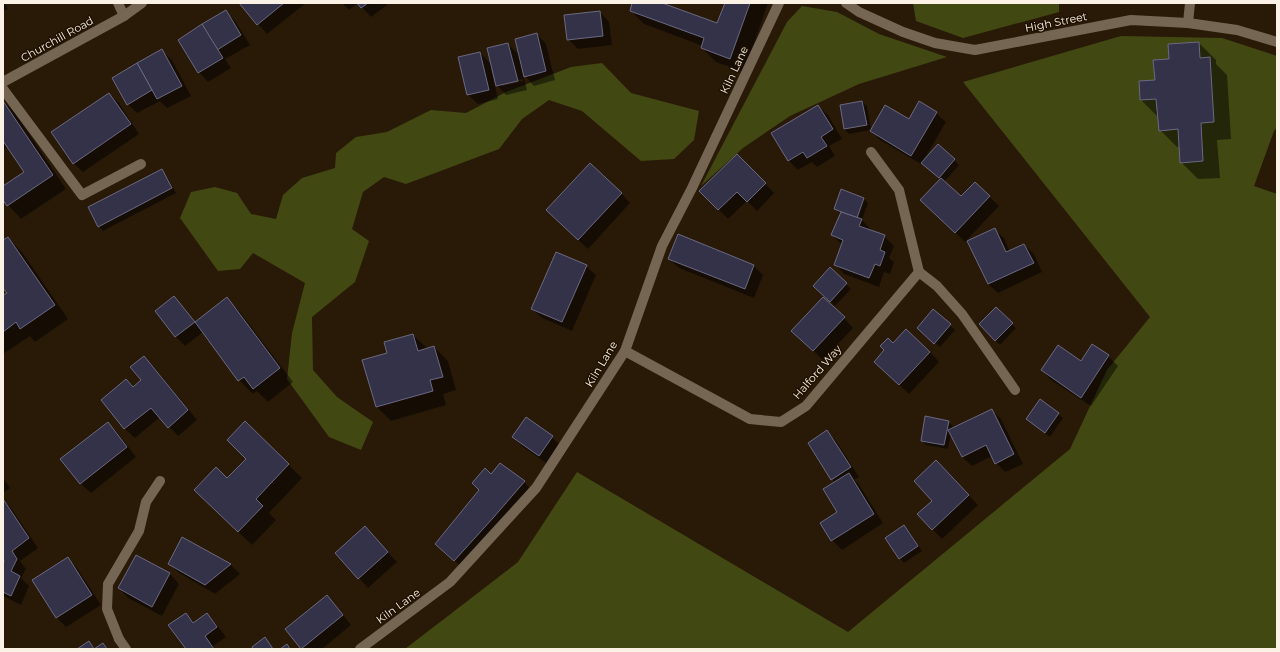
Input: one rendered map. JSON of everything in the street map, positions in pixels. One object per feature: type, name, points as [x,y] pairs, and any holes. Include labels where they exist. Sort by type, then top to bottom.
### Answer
[{"type":"street","points":[[118,3],[124,16]]},
{"type":"street","name":"Churchill Road","points":[[3,82],[124,16],[142,3]]},
{"type":"street","name":"Kiln Lane","points":[[360,649],[450,582],[536,488],[625,352],[662,246],[692,188],[778,3]]},
{"type":"street","name":"High Street","points":[[846,3],[859,12],[903,32],[934,43],[975,50],[1131,20],[1188,23],[1237,30],[1277,42]]},
{"type":"street","points":[[1188,23],[1190,3]]},
{"type":"street","points":[[3,89],[82,195],[141,164]]},
{"type":"street","points":[[871,152],[899,190],[919,272],[937,286],[962,314],[1016,390]]},
{"type":"street","name":"Halford Way","points":[[625,352],[750,419],[781,422],[806,406],[919,272]]},
{"type":"street","points":[[126,649],[119,639],[107,608],[108,584],[139,531],[146,502],[160,481]]},
{"type":"green space","points":[[913,3],[1059,3],[1059,12],[963,38],[916,21]]},
{"type":"green space","points":[[802,6],[837,12],[879,34],[947,57],[859,84],[790,116],[743,148],[701,186],[787,22]]},
{"type":"green space","points":[[1121,36],[1222,38],[1277,56],[1277,127],[1274,131],[1254,186],[1277,194],[1277,649],[405,649],[518,562],[577,472],[848,632],[1070,449],[1107,370],[1150,317],[963,82]]},
{"type":"green space","points":[[602,63],[631,93],[699,111],[694,140],[674,159],[641,161],[582,111],[549,100],[522,119],[499,149],[406,184],[384,177],[363,192],[352,229],[369,241],[355,282],[312,317],[313,370],[337,397],[373,422],[361,450],[329,437],[287,379],[292,333],[305,283],[253,253],[240,269],[218,271],[180,218],[191,192],[215,187],[237,193],[251,214],[276,219],[283,195],[302,178],[335,168],[336,153],[356,137],[387,132],[431,110],[466,113],[506,92],[571,67]]},
{"type":"building","points":[[239,3],[284,3],[257,25]]},
{"type":"building","points":[[357,3],[368,3],[361,8]]},
{"type":"building","points":[[632,3],[662,3],[717,23],[725,3],[750,3],[730,59],[701,48],[704,38],[630,11]]},
{"type":"building","points":[[226,10],[241,35],[217,50],[202,24]]},
{"type":"building","points":[[600,11],[603,36],[567,40],[564,15]]},
{"type":"building","points":[[202,24],[223,58],[198,73],[178,40]]},
{"type":"building","points":[[537,33],[546,71],[524,77],[515,39]]},
{"type":"building","points":[[1199,42],[1200,58],[1210,57],[1214,122],[1201,123],[1203,161],[1180,163],[1178,129],[1159,131],[1156,99],[1140,100],[1139,81],[1155,80],[1153,60],[1169,59],[1168,44]]},
{"type":"building","points":[[508,43],[518,81],[496,86],[487,48]]},
{"type":"building","points":[[162,49],[182,86],[157,99],[137,63]]},
{"type":"building","points":[[480,52],[489,90],[467,95],[458,57]]},
{"type":"building","points":[[137,63],[152,90],[127,105],[112,78]]},
{"type":"building","points":[[109,93],[131,124],[73,164],[51,132]]},
{"type":"building","points":[[3,101],[53,175],[7,206],[3,200],[3,186],[24,172],[3,141]]},
{"type":"building","points":[[862,101],[867,125],[844,129],[840,105]]},
{"type":"building","points":[[919,101],[937,112],[911,156],[870,131],[885,105],[909,119]]},
{"type":"building","points":[[818,105],[833,129],[821,137],[827,146],[807,158],[803,152],[788,161],[771,133]]},
{"type":"building","points":[[938,144],[955,159],[939,178],[921,163]]},
{"type":"building","points":[[737,154],[766,183],[747,202],[737,192],[718,210],[699,191]]},
{"type":"building","points":[[590,163],[622,193],[578,240],[546,210]]},
{"type":"building","points":[[162,169],[172,188],[98,227],[88,207]]},
{"type":"building","points":[[941,178],[961,196],[975,182],[990,196],[955,233],[920,200]]},
{"type":"building","points":[[841,189],[864,198],[857,218],[834,209]]},
{"type":"building","points":[[841,212],[862,219],[859,226],[885,235],[880,250],[885,252],[880,266],[875,264],[869,278],[834,265],[843,240],[831,235]]},
{"type":"building","points":[[995,228],[1006,252],[1024,244],[1034,263],[988,284],[967,241]]},
{"type":"building","points":[[678,234],[754,265],[745,289],[668,259]]},
{"type":"building","points":[[8,237],[55,305],[20,329],[16,322],[3,332],[3,295],[7,293],[3,288],[3,240]]},
{"type":"building","points":[[556,252],[587,265],[562,322],[531,309]]},
{"type":"building","points":[[830,267],[847,283],[830,302],[813,286]]},
{"type":"building","points":[[174,296],[195,322],[175,337],[155,311]]},
{"type":"building","points":[[227,297],[280,368],[253,389],[244,377],[238,381],[195,322]]},
{"type":"building","points":[[823,297],[845,317],[813,351],[791,331]]},
{"type":"building","points":[[996,307],[1013,323],[995,341],[979,324]]},
{"type":"building","points":[[933,309],[951,324],[934,344],[917,328]]},
{"type":"building","points":[[906,329],[930,352],[899,385],[874,362],[884,350],[880,346],[888,338],[893,343]]},
{"type":"building","points":[[413,334],[418,351],[434,346],[443,377],[430,380],[433,391],[376,407],[362,360],[387,353],[384,342]]},
{"type":"building","points":[[1092,344],[1109,355],[1081,398],[1041,370],[1058,345],[1081,361]]},
{"type":"building","points":[[144,356],[188,410],[168,428],[151,408],[124,429],[101,400],[126,379],[133,387],[141,380],[130,367]]},
{"type":"building","points":[[1040,399],[1059,413],[1045,433],[1026,419]]},
{"type":"building","points":[[992,409],[1014,454],[995,464],[986,445],[962,457],[948,430]]},
{"type":"building","points":[[925,416],[949,421],[944,445],[921,441]]},
{"type":"building","points":[[526,417],[553,436],[539,456],[512,437]]},
{"type":"building","points":[[245,421],[289,464],[256,499],[263,506],[238,532],[194,490],[216,467],[227,478],[246,459],[227,440]]},
{"type":"building","points":[[108,422],[127,447],[80,484],[60,459]]},
{"type":"building","points":[[827,430],[851,467],[831,480],[808,443]]},
{"type":"building","points":[[936,460],[969,495],[932,530],[917,514],[932,501],[914,481]]},
{"type":"building","points":[[500,463],[525,481],[454,561],[435,544],[479,490],[472,483],[485,468],[491,474]]},
{"type":"building","points":[[849,473],[874,514],[831,541],[820,523],[837,512],[823,489]]},
{"type":"building","points":[[3,499],[29,538],[12,551],[17,559],[11,571],[20,576],[11,596],[3,592]]},
{"type":"building","points":[[904,525],[918,546],[899,559],[885,538]]},
{"type":"building","points":[[365,526],[388,552],[358,579],[335,553]]},
{"type":"building","points":[[182,537],[231,564],[205,585],[168,564]]},
{"type":"building","points":[[136,555],[170,573],[152,607],[118,588]]},
{"type":"building","points":[[68,557],[92,595],[56,618],[32,580]]},
{"type":"building","points":[[327,595],[343,615],[301,649],[285,629]]},
{"type":"building","points":[[186,613],[193,623],[207,613],[217,627],[205,636],[214,649],[186,649],[168,625]]},
{"type":"building","points":[[265,637],[273,649],[253,649],[252,647]]},
{"type":"building","points":[[89,641],[94,649],[77,649]]},
{"type":"building","points":[[103,643],[107,649],[94,649]]},
{"type":"building","points":[[287,644],[290,649],[280,649]]}]
